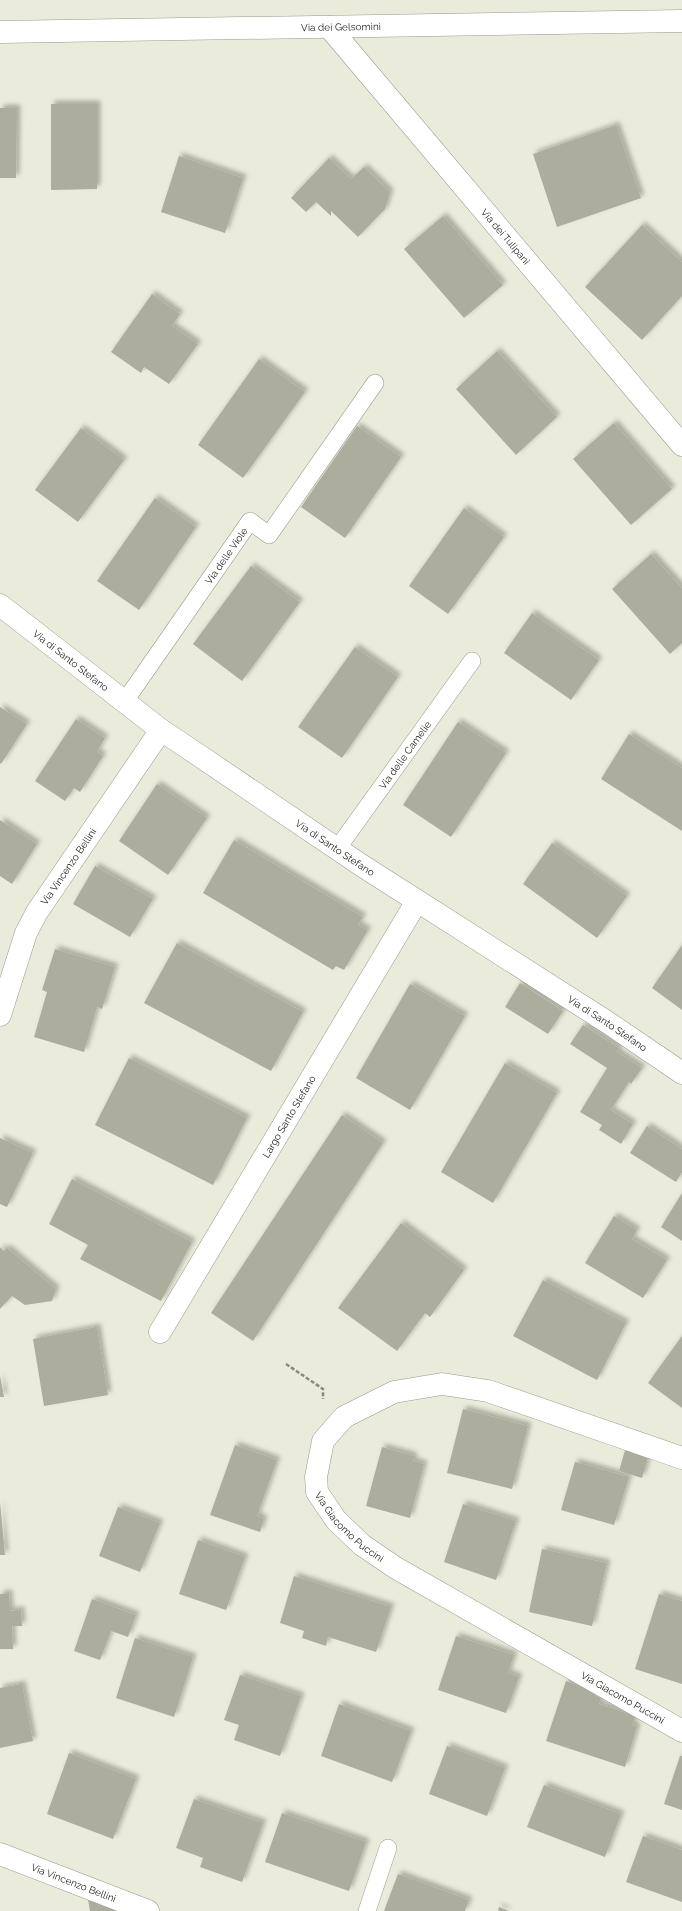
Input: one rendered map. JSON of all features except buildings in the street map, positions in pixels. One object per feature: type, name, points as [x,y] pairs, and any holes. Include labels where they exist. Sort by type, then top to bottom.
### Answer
[{"type":"street","name":"Via dei Gelsomini","points":[[0,32],[682,21]]},
{"type":"street","name":"Via dei Tulipani","points":[[329,27],[682,445]]},
{"type":"street","name":"Via di Santo Stefano","points":[[0,605],[161,730],[337,849],[606,1022],[682,1073]]},
{"type":"street","name":"Via Vincenzo Bellini","points":[[0,1015],[26,933],[37,912],[161,730]]},
{"type":"street","name":"Largo Santo Stefano","points":[[160,1332],[417,901]]},
{"type":"street","name":"Via Giacomo Puccini","points":[[682,1458],[488,1391],[442,1384],[394,1392],[344,1416],[323,1441],[316,1477],[317,1492],[336,1520],[362,1545],[396,1568],[682,1731]]},
{"type":"street","name":"Via Vincenzo Bellini","points":[[0,1854],[148,1911]]},
{"type":"lane","name":"Via delle Viole","points":[[124,701],[250,521],[269,535],[375,384]]},
{"type":"lane","name":"Via delle Camelie","points":[[337,849],[472,660]]},
{"type":"lane","points":[[367,1911],[388,1848]]},
{"type":"path","points":[[286,1364],[323,1389]]}]
